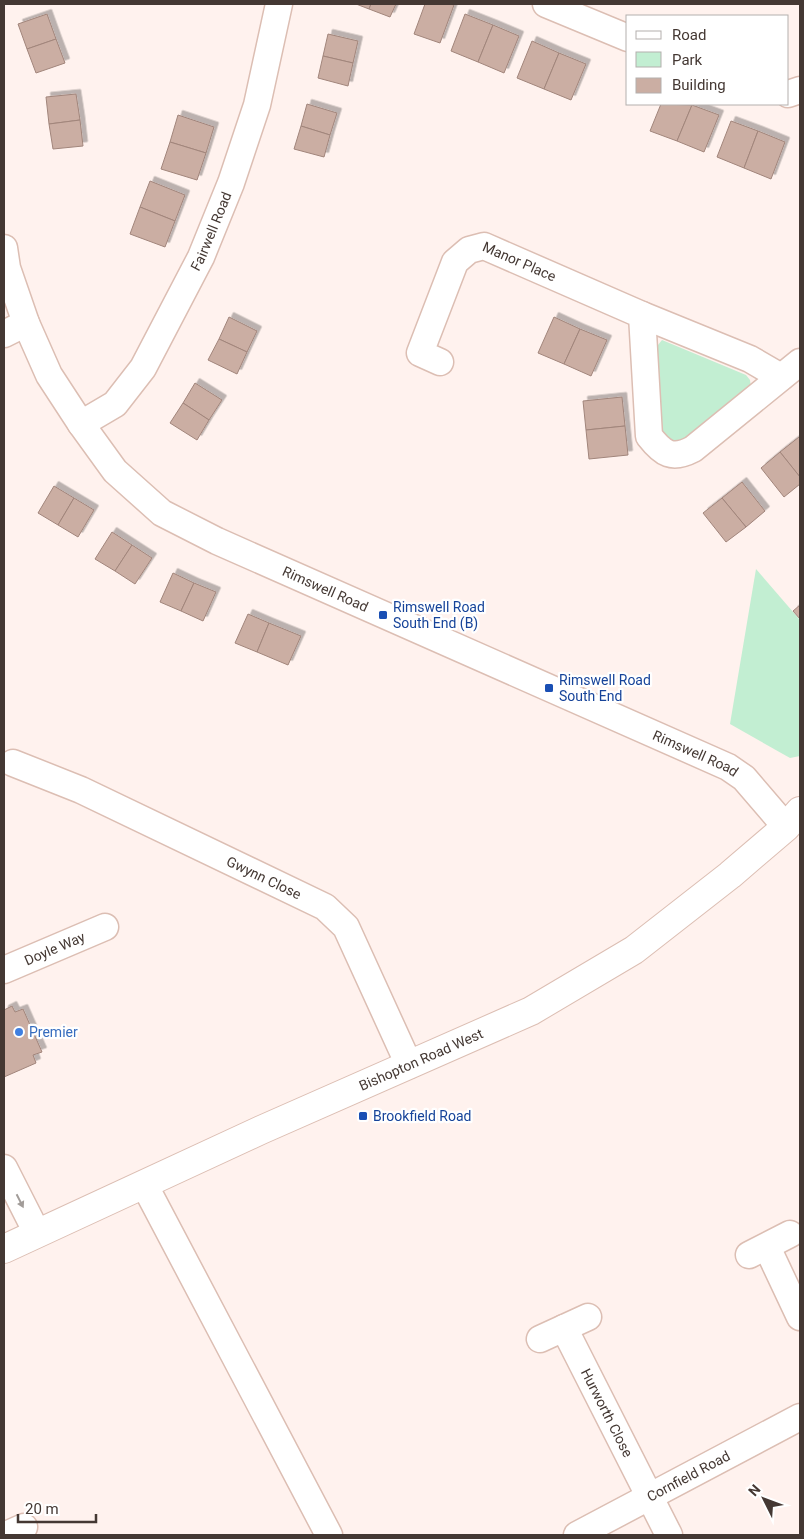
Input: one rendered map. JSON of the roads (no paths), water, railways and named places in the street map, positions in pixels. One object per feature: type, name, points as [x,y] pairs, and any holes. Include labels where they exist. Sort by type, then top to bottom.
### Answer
[{"type":"street","name":"Fairwell Road","points":[[81,424],[115,404],[143,368],[200,257],[232,183],[257,105],[279,4]]},
{"type":"street","points":[[546,4],[626,37]]},
{"type":"street","name":"Manor Place","points":[[440,362],[420,353],[455,262],[468,250],[484,246],[642,315],[750,359],[791,369]]},
{"type":"street","name":"Rimswell Road","points":[[4,248],[15,328],[50,375],[81,424],[115,471],[162,513],[216,541],[728,767],[744,778],[795,826]]},
{"type":"street","name":"Manor Place","points":[[642,315],[649,436],[658,448],[668,454],[680,455],[693,448],[791,369]]},
{"type":"street","name":"Gwynn Close","points":[[14,763],[37,782],[81,790],[325,907],[346,927],[409,1065]]},
{"type":"street","name":"Bishopton Road West","points":[[4,1249],[261,1130],[531,1011],[634,950],[795,826]]},
{"type":"street","name":"Doyle Way","points":[[4,970],[105,927]]},
{"type":"street","points":[[4,1168],[37,1233]]},
{"type":"street","points":[[144,1184],[329,1535]]},
{"type":"street","points":[[790,1234],[758,1251],[800,1317]]},
{"type":"street","points":[[540,1339],[588,1317]]},
{"type":"street","name":"Hurworth Close","points":[[564,1328],[670,1535]]},
{"type":"street","name":"Cornfield Road","points":[[577,1535],[800,1417]]},
{"type":"place","name":"Rimswell Road South End (B)","points":[[383,615]]},
{"type":"place","name":"Rimswell Road South End","points":[[549,688]]},
{"type":"place","name":"Premier","points":[[19,1032]]},
{"type":"place","name":"Brookfield Road","points":[[363,1116]]}]
